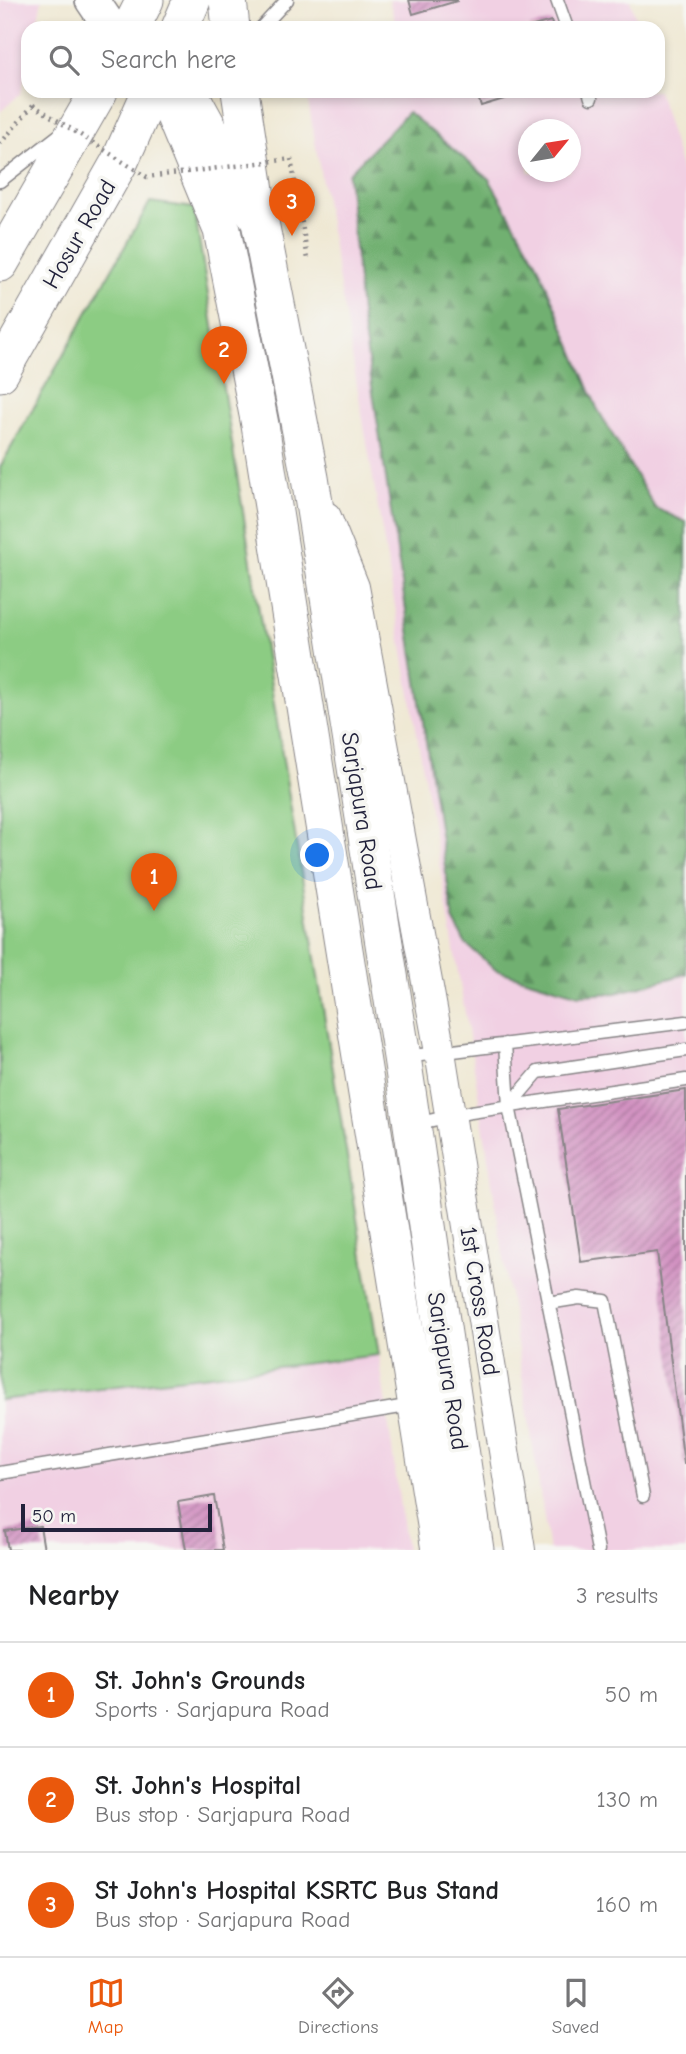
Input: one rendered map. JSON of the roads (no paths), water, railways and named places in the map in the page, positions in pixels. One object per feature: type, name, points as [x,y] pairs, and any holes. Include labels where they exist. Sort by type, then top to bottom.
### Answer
[{"type":"main road","points":[[110,19],[145,0]]},
{"type":"main road","points":[[183,21],[192,0]]},
{"type":"main road","points":[[228,0],[230,21]]},
{"type":"main road","name":"Hosur Road","points":[[0,373],[119,163],[148,98]]},
{"type":"main road","name":"Sarjapura Road","points":[[167,98],[194,157],[222,230],[260,425],[440,1550]]},
{"type":"main road","name":"Sarjapura Road","points":[[192,98],[260,222],[310,478],[402,1057],[475,1550]]},
{"type":"main road","points":[[241,98],[260,222]]},
{"type":"main road","points":[[0,263],[92,103]]},
{"type":"street","name":"1st Cross Road","points":[[310,478],[354,587],[440,1052],[520,1550]]},
{"type":"lane","points":[[268,21],[287,0]]},
{"type":"lane","points":[[557,0],[564,21]]},
{"type":"lane","points":[[0,181],[92,103]]},
{"type":"lane","points":[[402,1057],[686,1023]]},
{"type":"lane","points":[[505,1044],[509,1106],[598,1550]]},
{"type":"lane","points":[[509,1106],[537,1072],[686,1050]]},
{"type":"lane","points":[[411,1125],[509,1106],[686,1080]]},
{"type":"lane","points":[[548,1303],[579,1298],[605,1301],[643,1496]]},
{"type":"lane","points":[[0,1474],[417,1405]]},
{"type":"place","name":"St John's Hospital KSRTC Bus Stand","points":[[292,236]]},
{"type":"place","name":"St. John's Hospital","points":[[224,384]]},
{"type":"place","name":"St. John's Grounds","points":[[154,911]]}]
